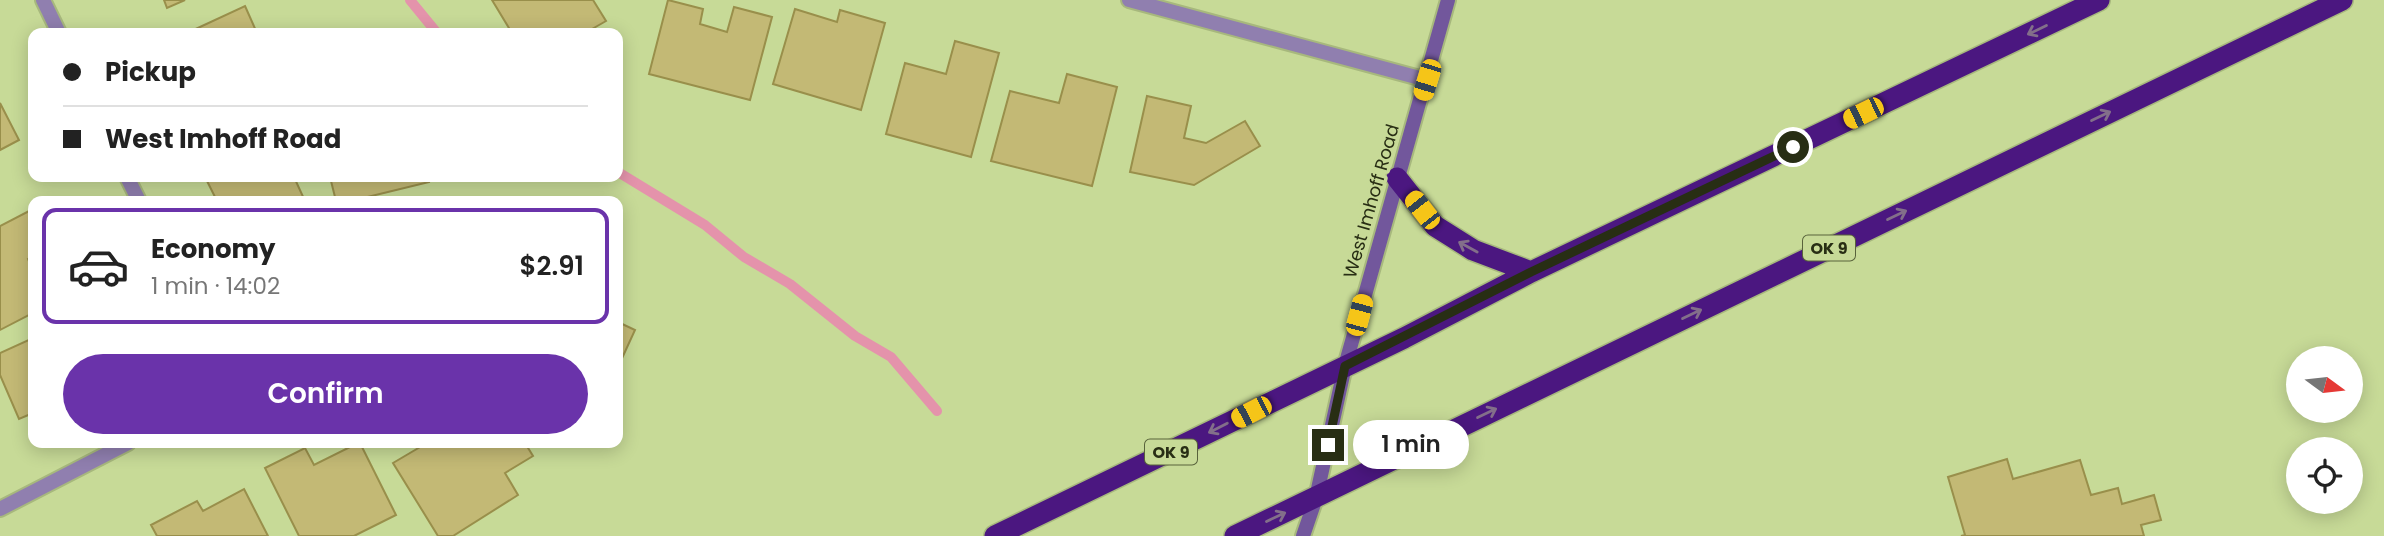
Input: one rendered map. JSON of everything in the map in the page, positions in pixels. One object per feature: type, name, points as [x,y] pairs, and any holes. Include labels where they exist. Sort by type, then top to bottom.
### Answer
[{"type":"highway","name":"OK 9","points":[[995,536],[1345,366],[1531,272],[2099,0]]},
{"type":"highway","name":"OK 9","points":[[1235,536],[2342,0]]},
{"type":"highway","points":[[1397,177],[1435,226],[1473,250],[1531,272]]},
{"type":"street","points":[[43,0],[56,28]]},
{"type":"street","points":[[1129,0],[1427,80]]},
{"type":"street","name":"West Imhoff Road","points":[[1304,536],[1316,498],[1345,366],[1448,0]]},
{"type":"street","points":[[0,509],[118,448]]},
{"type":"building","points":[[164,0],[185,0],[167,8]]},
{"type":"building","points":[[492,0],[593,0],[606,21],[594,28],[509,28]]},
{"type":"building","points":[[668,0],[703,9],[700,24],[727,32],[734,7],[772,17],[750,100],[649,74]]},
{"type":"building","points":[[245,6],[255,28],[198,28]]},
{"type":"building","points":[[795,9],[837,22],[840,10],[885,23],[861,110],[773,84]]},
{"type":"building","points":[[955,41],[999,53],[971,157],[886,134],[905,63],[946,74]]},
{"type":"building","points":[[1067,74],[1117,87],[1092,186],[991,161],[1010,91],[1059,103]]},
{"type":"building","points":[[1147,96],[1191,106],[1184,138],[1206,143],[1245,121],[1260,146],[1194,185],[1130,172]]},
{"type":"building","points":[[0,103],[19,140],[0,150]]},
{"type":"building","points":[[208,182],[296,182],[303,196],[214,196]]},
{"type":"building","points":[[331,182],[429,182],[372,196],[335,196]]},
{"type":"building","points":[[28,212],[28,316],[0,330],[0,226]]},
{"type":"building","points":[[623,324],[635,330],[623,356]]},
{"type":"building","points":[[28,340],[28,415],[19,419],[0,375],[0,353]]},
{"type":"building","points":[[305,448],[314,465],[348,448],[362,448],[396,515],[354,536],[299,536],[265,468]]},
{"type":"building","points":[[418,448],[528,448],[533,456],[505,473],[518,495],[453,536],[438,536],[393,463]]},
{"type":"building","points":[[2007,459],[2013,479],[2080,460],[2091,495],[2118,488],[2122,504],[2154,495],[2161,520],[2141,525],[2144,536],[1961,536],[1965,535],[1948,477]]},
{"type":"building","points":[[244,489],[268,536],[157,536],[151,525],[197,501],[203,511]]},
{"type":"waterway","points":[[410,0],[433,28]]},
{"type":"waterway","points":[[623,175],[705,225],[744,257],[790,284],[855,336],[891,357],[937,411]]},
{"type":"route","points":[[1328,445],[1345,366],[1531,272],[1793,147]]}]
